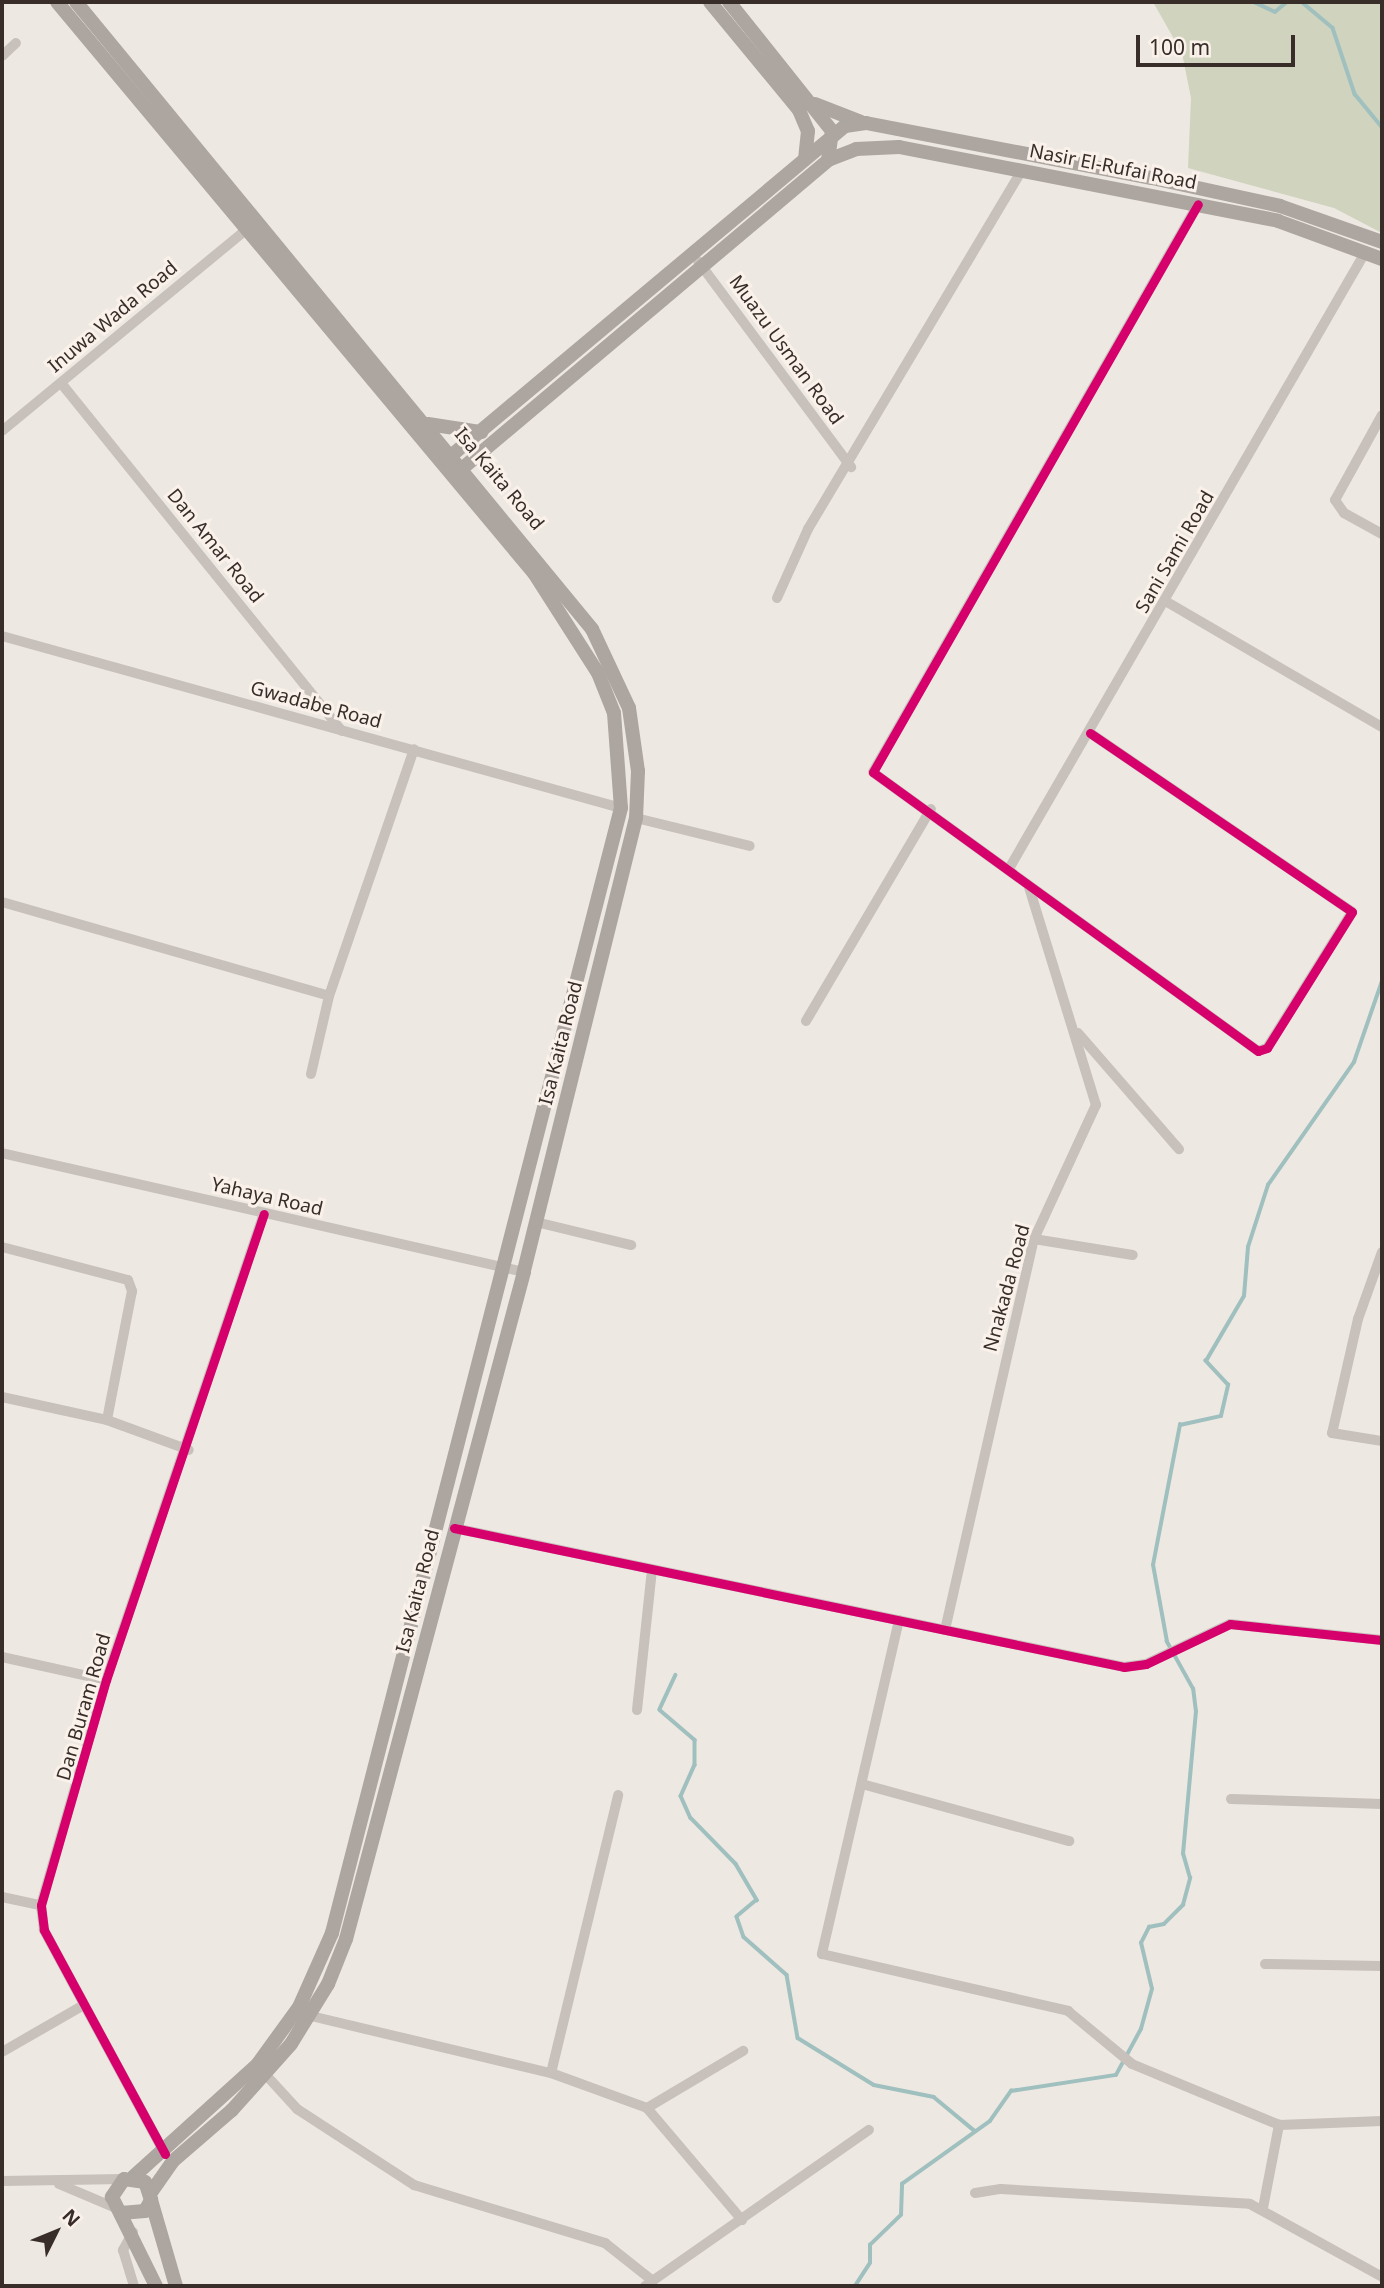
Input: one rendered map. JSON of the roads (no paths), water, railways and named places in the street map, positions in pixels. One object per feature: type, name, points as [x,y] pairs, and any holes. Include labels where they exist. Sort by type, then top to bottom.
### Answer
[{"type":"main road","name":"Isa Kaita Road","points":[[57,2],[246,230],[447,460],[534,573],[598,673],[614,713],[621,808],[332,1933],[299,2007],[257,2065],[165,2154],[129,2178]]},
{"type":"main road","name":"Isa Kaita Road","points":[[76,2],[425,423],[447,460]]},
{"type":"main road","points":[[722,5],[805,106],[808,131],[804,160]]},
{"type":"main road","points":[[805,106],[866,124]]},
{"type":"main road","name":"Nasir El-Rufai Road","points":[[805,106],[832,131],[873,148],[899,146],[1278,221],[1382,259]]},
{"type":"main road","name":"Nasir El-Rufai Road","points":[[832,131],[866,124],[1280,206],[1382,242]]},
{"type":"main road","points":[[828,160],[832,131]]},
{"type":"main road","points":[[457,472],[484,438],[804,160],[832,131]]},
{"type":"main road","points":[[447,460],[484,438],[702,266],[828,160],[873,148]]},
{"type":"main road","points":[[425,423],[484,438]]},
{"type":"main road","points":[[478,486],[484,438]]},
{"type":"main road","name":"Isa Kaita Road","points":[[151,2196],[173,2161],[266,2075],[311,2016],[346,1939],[537,1222],[636,818],[632,733],[614,666],[536,553],[478,486],[457,472]]},
{"type":"main road","points":[[352,1863],[366,1867]]},
{"type":"main road","points":[[156,2286],[133,2232],[118,2211],[113,2192],[129,2178],[151,2196],[176,2286]]},
{"type":"main road","points":[[118,2211],[140,2215],[151,2196]]},
{"type":"street","points":[[2,56],[16,43]]},
{"type":"street","points":[[776,598],[808,529],[850,467],[1023,169]]},
{"type":"street","points":[[1090,733],[1352,912],[1275,1043],[1258,1051],[1029,887],[1010,867],[931,809],[875,776],[874,764],[1198,204]]},
{"type":"street","name":"Inuwa Wada Road","points":[[2,431],[246,230]]},
{"type":"street","name":"Sani Sami Road","points":[[1010,867],[1167,603],[1366,251]]},
{"type":"street","name":"Muazu Usman Road","points":[[693,254],[850,467]]},
{"type":"street","name":"Dan Amar Road","points":[[61,383],[342,731]]},
{"type":"street","points":[[1382,415],[1335,500],[1344,513],[1382,534]]},
{"type":"street","points":[[1167,603],[1382,727]]},
{"type":"street","name":"Gwadabe Road","points":[[2,636],[621,808]]},
{"type":"street","points":[[311,1074],[328,996],[414,749]]},
{"type":"street","points":[[806,1021],[931,809]]},
{"type":"street","points":[[636,818],[750,846]]},
{"type":"street","name":"Nnakada Road","points":[[946,1630],[1034,1239],[1096,1105],[1029,887]]},
{"type":"street","points":[[2,902],[328,996]]},
{"type":"street","points":[[1072,1027],[1179,1149]]},
{"type":"street","name":"Yahaya Road","points":[[2,1153],[524,1272]]},
{"type":"street","name":"Dan Buram Road","points":[[165,2154],[82,2006],[44,1930],[41,1905],[106,1680],[189,1450],[264,1214]]},
{"type":"street","points":[[537,1222],[631,1245]]},
{"type":"street","points":[[1034,1239],[1133,1255]]},
{"type":"street","points":[[2,1247],[128,1280],[132,1292],[107,1420]]},
{"type":"street","points":[[1382,1252],[1358,1319],[1332,1433],[1382,1441]]},
{"type":"street","points":[[2,1397],[107,1420],[189,1450]]},
{"type":"street","points":[[454,1528],[1124,1667],[1161,1655],[1230,1624],[1382,1640]]},
{"type":"street","points":[[637,1710],[652,1570]]},
{"type":"street","points":[[899,1620],[822,1954],[1057,2007],[1132,2064],[1279,2124],[1382,2121]]},
{"type":"street","points":[[2,1657],[106,1680]]},
{"type":"street","points":[[862,1784],[1069,1841]]},
{"type":"street","points":[[551,2073],[618,1795]]},
{"type":"street","points":[[1231,1799],[1382,1804]]},
{"type":"street","points":[[2,1897],[41,1905]]},
{"type":"street","points":[[1265,1964],[1382,1966]]},
{"type":"street","points":[[2,2052],[82,2006]]},
{"type":"street","points":[[311,2016],[551,2073],[647,2108],[742,2220]]},
{"type":"street","points":[[647,2108],[743,2052]]},
{"type":"street","points":[[266,2075],[296,2109],[414,2185],[605,2243],[649,2283],[869,2130]]},
{"type":"street","points":[[1263,2208],[1279,2124]]},
{"type":"street","points":[[2,2181],[57,2183],[129,2178]]},
{"type":"street","points":[[57,2183],[118,2211]]},
{"type":"street","points":[[975,2193],[1001,2189],[1263,2208],[1382,2277]]},
{"type":"street","points":[[133,2232],[123,2250],[134,2286]]},
{"type":"waterway","points":[[1254,2],[1275,12],[1287,2]]},
{"type":"waterway","points":[[1302,2],[1333,28],[1355,94],[1382,127]]},
{"type":"waterway","points":[[855,2286],[870,2263],[870,2245],[901,2215],[902,2184],[990,2121],[1011,2091],[1116,2075],[1141,2029],[1152,1989],[1141,1943],[1149,1927],[1164,1924],[1183,1905],[1190,1878],[1183,1854],[1196,1712],[1193,1689],[1167,1642],[1153,1565],[1180,1425],[1221,1416],[1228,1385],[1206,1361],[1244,1296],[1248,1247],[1268,1185],[1354,1062],[1382,981]]},
{"type":"waterway","points":[[676,1675],[660,1710],[695,1740],[695,1765],[681,1796],[691,1818],[736,1864],[757,1900],[737,1917],[744,1937],[787,1975],[798,2038],[874,2085],[934,2097],[975,2131]]}]
